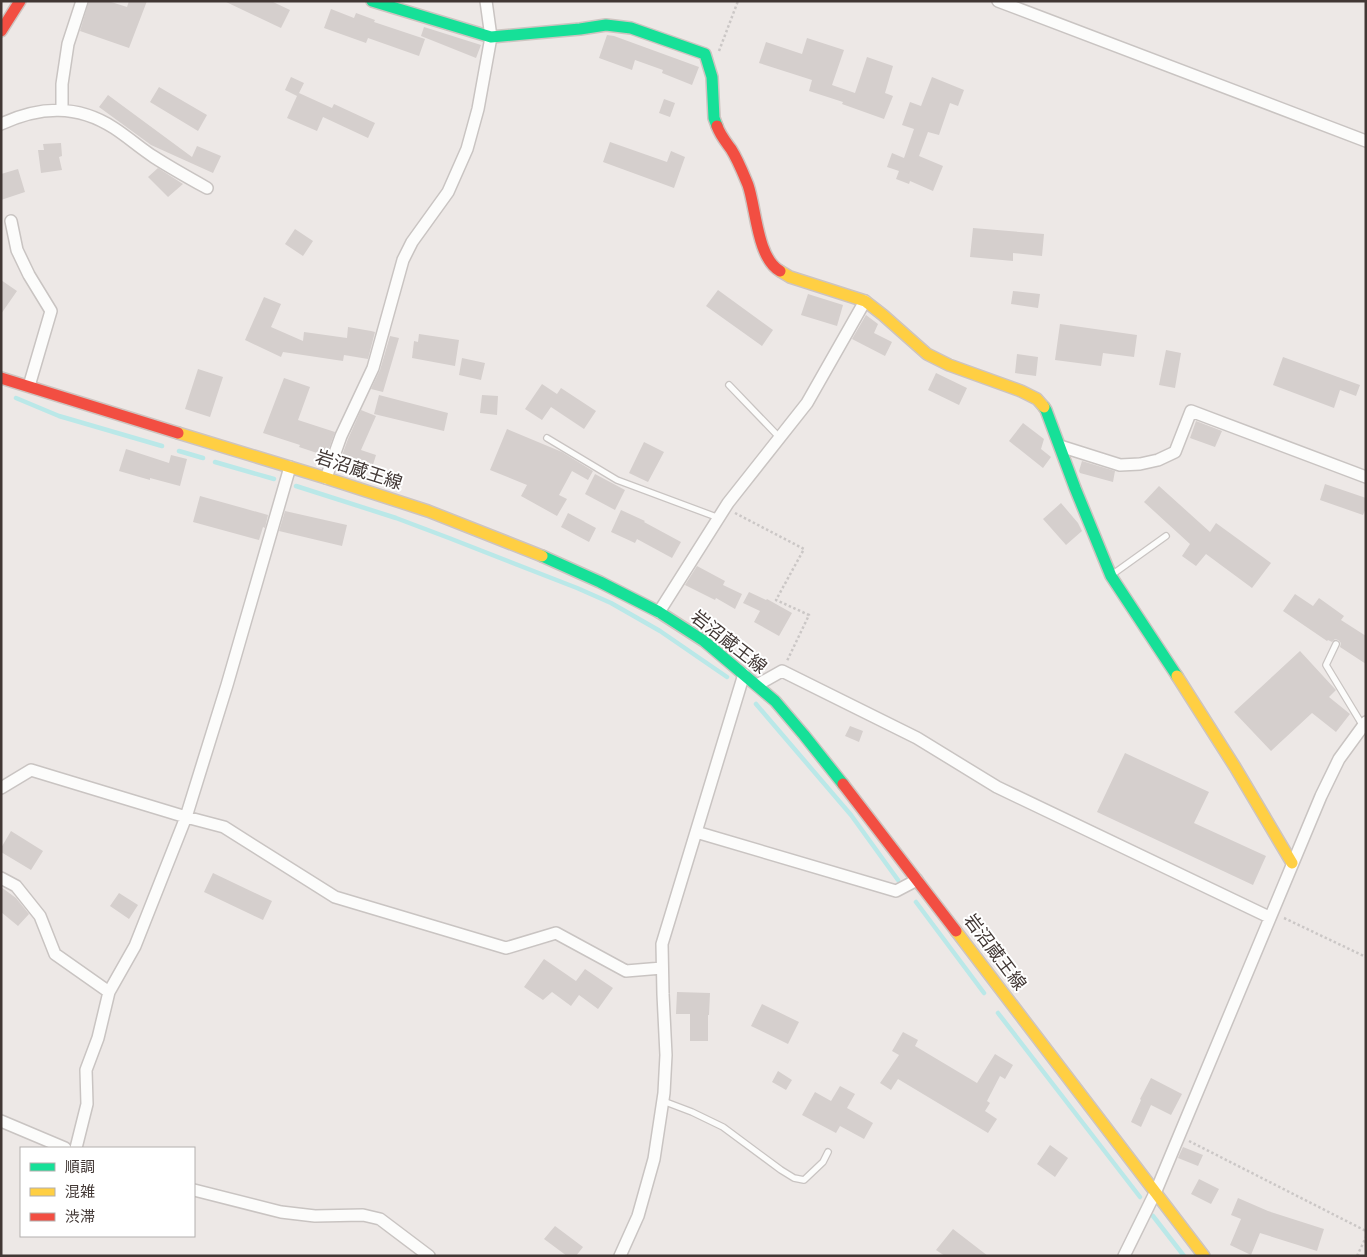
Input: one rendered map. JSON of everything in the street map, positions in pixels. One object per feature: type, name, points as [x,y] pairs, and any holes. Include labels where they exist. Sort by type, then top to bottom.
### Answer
[{"type":"main road","points":[[1,31],[20,1]]},
{"type":"main road","points":[[372,1],[492,37],[606,25],[631,28],[705,54],[711,74],[714,118],[719,132],[732,151],[748,186],[767,258],[776,269],[790,277],[865,300],[927,354],[949,365],[1021,391],[1037,399],[1046,410],[1111,576],[1235,767],[1292,864]]},
{"type":"main road","name":"岩沼蔵王線","points":[[1,378],[428,511],[525,548],[600,582],[659,612],[704,642],[757,685],[804,735],[1156,1191],[1204,1256]]},
{"type":"street","points":[[62,109],[62,84],[68,44],[82,1]]},
{"type":"street","points":[[326,478],[341,436],[373,368],[403,260],[412,242],[448,192],[468,149],[492,37],[486,1]]},
{"type":"street","points":[[998,1],[1366,141]]},
{"type":"street","points":[[1,124],[19,116],[62,109],[78,112],[113,127],[155,158],[206,188]]},
{"type":"street","points":[[11,222],[17,250],[29,276],[51,311],[29,386]]},
{"type":"street","points":[[659,612],[722,513],[807,403],[865,300]]},
{"type":"street","points":[[1060,446],[1120,465],[1140,464],[1158,460],[1175,452],[1191,410],[1366,477]]},
{"type":"street","points":[[76,1147],[88,1104],[86,1070],[98,1038],[109,992],[135,946],[186,817],[227,685],[290,467]]},
{"type":"street","points":[[757,685],[782,671],[917,738],[997,788],[1271,914]]},
{"type":"street","points":[[620,1256],[638,1216],[651,1168],[663,1101],[666,1055],[662,994],[662,944],[744,674]]},
{"type":"street","points":[[1124,1256],[1156,1191],[1321,796],[1339,759],[1365,724]]},
{"type":"street","points":[[1,788],[30,770],[224,827],[335,897],[506,948],[556,933],[626,971],[662,968]]},
{"type":"street","points":[[696,832],[896,890],[917,880]]},
{"type":"street","points":[[1,878],[16,886],[40,916],[55,954],[109,992]]},
{"type":"street","points":[[1,1121],[63,1147]]},
{"type":"street","points":[[195,1190],[281,1212],[315,1216],[363,1215],[380,1220],[429,1256]]},
{"type":"lane","points":[[729,385],[780,438]]},
{"type":"lane","points":[[547,438],[617,480],[722,513]]},
{"type":"lane","points":[[1111,576],[1166,536]]},
{"type":"lane","points":[[1336,644],[1326,666],[1365,724]]},
{"type":"lane","points":[[663,1101],[723,1127],[794,1178],[804,1180],[823,1162],[828,1152]]},
{"type":"path","points":[[711,74],[738,1]]},
{"type":"path","points":[[722,513],[804,549],[776,600],[809,615],[782,671]]},
{"type":"path","points":[[1271,914],[1366,957]]},
{"type":"path","points":[[1179,1136],[1366,1231]]},
{"type":"path","points":[[1357,1256],[1366,1237]]},
{"type":"building","points":[[89,1],[108,1],[127,7],[129,1],[147,1],[129,48],[80,31]]},
{"type":"building","points":[[224,1],[271,1],[290,10],[281,28]]},
{"type":"building","points":[[331,9],[354,18],[356,13],[375,20],[374,22],[425,39],[419,56],[368,38],[366,43],[324,28]]},
{"type":"building","points":[[424,27],[481,45],[476,58],[421,36]]},
{"type":"building","points":[[607,35],[699,67],[692,85],[662,73],[663,70],[635,60],[632,70],[599,58]]},
{"type":"building","points":[[807,38],[844,50],[832,85],[855,93],[867,57],[893,66],[885,93],[893,96],[884,119],[842,104],[843,102],[809,91],[812,80],[759,63],[766,42],[802,54]]},
{"type":"building","points":[[291,77],[304,83],[299,93],[332,108],[334,104],[375,123],[368,138],[323,117],[317,131],[287,118],[297,96],[285,90]]},
{"type":"building","points":[[932,77],[964,90],[958,106],[950,103],[939,135],[928,132],[919,156],[943,166],[933,191],[910,181],[909,184],[896,179],[899,171],[887,167],[892,153],[904,158],[914,129],[902,125],[910,102],[921,106]]},
{"type":"building","points":[[159,87],[207,115],[198,131],[150,102]]},
{"type":"building","points":[[108,95],[192,157],[197,146],[221,156],[213,173],[151,145],[99,107]]},
{"type":"building","points":[[664,99],[675,103],[670,117],[659,113]]},
{"type":"building","points":[[610,142],[667,162],[671,151],[685,157],[674,188],[603,162]]},
{"type":"building","points":[[61,143],[62,156],[59,157],[62,170],[41,173],[38,150],[44,150],[43,144]]},
{"type":"building","points":[[158,168],[183,184],[168,197],[148,177]]},
{"type":"building","points":[[18,169],[25,192],[1,200],[1,174]]},
{"type":"building","points":[[973,228],[1044,234],[1042,256],[1013,253],[1013,261],[970,257]]},
{"type":"building","points":[[295,229],[313,241],[303,256],[285,244]]},
{"type":"building","points":[[1,280],[17,291],[1,314]]},
{"type":"building","points":[[718,290],[773,330],[762,346],[706,306]]},
{"type":"building","points":[[1013,291],[1040,294],[1038,308],[1011,304]]},
{"type":"building","points":[[808,294],[843,305],[837,326],[801,315]]},
{"type":"building","points":[[264,297],[281,304],[271,327],[303,341],[304,332],[347,338],[348,327],[375,332],[368,359],[344,355],[343,361],[283,352],[281,357],[245,340]]},
{"type":"building","points":[[866,315],[878,324],[874,333],[892,342],[885,356],[852,339]]},
{"type":"building","points":[[1060,324],[1137,335],[1134,357],[1103,353],[1101,366],[1055,360]]},
{"type":"building","points":[[419,334],[459,340],[455,366],[412,358],[414,341],[418,342]]},
{"type":"building","points":[[390,336],[399,338],[383,392],[371,389],[380,370]]},
{"type":"building","points":[[1166,350],[1181,353],[1175,388],[1159,385]]},
{"type":"building","points":[[1017,354],[1038,357],[1036,376],[1015,373]]},
{"type":"building","points":[[1283,357],[1360,385],[1356,396],[1340,390],[1334,408],[1273,385]]},
{"type":"building","points":[[462,358],[485,363],[481,380],[459,375]]},
{"type":"building","points":[[198,369],[223,377],[210,417],[185,409]]},
{"type":"building","points":[[936,373],[967,388],[959,405],[928,390]]},
{"type":"building","points":[[284,378],[310,387],[298,420],[335,432],[327,454],[324,453],[323,455],[263,433]]},
{"type":"building","points":[[542,384],[557,394],[561,388],[596,411],[584,429],[551,407],[542,420],[525,409]]},
{"type":"building","points":[[379,395],[448,413],[444,431],[374,414]]},
{"type":"building","points":[[482,395],[498,396],[497,415],[480,413]]},
{"type":"building","points":[[361,410],[376,416],[361,450],[376,455],[372,468],[341,458]]},
{"type":"building","points":[[1196,421],[1222,431],[1215,447],[1190,438]]},
{"type":"building","points":[[1023,423],[1044,439],[1041,449],[1051,457],[1043,468],[1009,441]]},
{"type":"building","points":[[507,429],[562,452],[593,471],[588,480],[572,471],[559,495],[567,499],[557,516],[521,496],[527,485],[490,470]]},
{"type":"building","points":[[644,442],[664,452],[648,482],[629,473]]},
{"type":"building","points":[[126,449],[169,463],[171,455],[187,459],[180,486],[119,471]]},
{"type":"building","points":[[1082,461],[1115,471],[1113,482],[1080,473]]},
{"type":"building","points":[[595,474],[625,490],[615,510],[585,494]]},
{"type":"building","points":[[1325,484],[1366,498],[1366,508],[1363,515],[1320,500]]},
{"type":"building","points":[[1159,486],[1210,532],[1216,523],[1271,563],[1252,588],[1206,554],[1196,566],[1182,556],[1190,544],[1144,502]]},
{"type":"building","points":[[200,496],[268,515],[265,528],[263,527],[259,540],[193,522]]},
{"type":"building","points":[[1061,503],[1078,523],[1082,531],[1066,545],[1043,519]]},
{"type":"building","points":[[621,510],[645,521],[681,542],[672,558],[637,539],[635,543],[611,532]]},
{"type":"building","points":[[285,511],[347,525],[342,546],[279,531]]},
{"type":"building","points":[[568,513],[596,528],[589,542],[561,527]]},
{"type":"building","points":[[697,566],[725,581],[723,585],[742,594],[735,609],[716,598],[715,600],[685,585]]},
{"type":"building","points":[[749,592],[767,599],[792,613],[779,636],[754,622],[760,611],[743,603]]},
{"type":"building","points":[[1295,594],[1313,606],[1319,598],[1344,616],[1341,620],[1366,636],[1366,664],[1340,647],[1341,643],[1338,640],[1327,641],[1283,611]]},
{"type":"building","points":[[1300,651],[1336,690],[1329,697],[1350,714],[1336,732],[1312,713],[1271,751],[1234,712]]},
{"type":"building","points":[[850,726],[863,731],[859,742],[845,736]]},
{"type":"building","points":[[1125,753],[1209,792],[1194,823],[1266,856],[1253,885],[1097,812]]},
{"type":"building","points":[[11,831],[43,851],[31,870],[1,852],[1,848]]},
{"type":"building","points":[[213,873],[272,901],[263,920],[204,892]]},
{"type":"building","points":[[1,887],[16,898],[29,914],[18,926],[1,912]]},
{"type":"building","points":[[119,893],[138,905],[129,919],[110,906]]},
{"type":"building","points":[[544,959],[576,981],[585,969],[613,988],[598,1009],[579,995],[571,1006],[552,992],[543,1000],[524,987]]},
{"type":"building","points":[[677,992],[710,993],[708,1041],[690,1041],[690,1014],[676,1014]]},
{"type":"building","points":[[762,1004],[799,1022],[788,1044],[751,1026]]},
{"type":"building","points":[[903,1032],[918,1040],[915,1046],[977,1083],[995,1054],[1013,1065],[1005,1079],[1000,1076],[987,1101],[990,1103],[985,1111],[997,1119],[988,1133],[898,1079],[891,1090],[880,1083],[899,1055],[892,1051]]},
{"type":"building","points":[[778,1071],[792,1080],[786,1090],[772,1082]]},
{"type":"building","points":[[1151,1078],[1182,1094],[1171,1115],[1151,1105],[1141,1127],[1131,1122]]},
{"type":"building","points":[[840,1086],[855,1094],[847,1108],[873,1123],[864,1139],[840,1126],[836,1133],[802,1115],[815,1092],[831,1101]]},
{"type":"building","points":[[1050,1145],[1068,1158],[1055,1177],[1037,1164]]},
{"type":"building","points":[[1183,1147],[1203,1155],[1198,1166],[1178,1158]]},
{"type":"building","points":[[1199,1179],[1219,1189],[1211,1204],[1191,1194]]},
{"type":"building","points":[[1238,1198],[1268,1211],[1324,1229],[1317,1251],[1260,1233],[1251,1255],[1230,1245],[1241,1219],[1231,1215]]},
{"type":"building","points":[[555,1226],[583,1247],[576,1256],[567,1256],[544,1239]]},
{"type":"building","points":[[953,1229],[988,1256],[945,1256],[936,1250]]},
{"type":"waterway","points":[[16,398],[59,416],[162,446]]},
{"type":"waterway","points":[[179,451],[203,458]]},
{"type":"waterway","points":[[215,462],[274,479]]},
{"type":"waterway","points":[[296,486],[396,518],[611,603],[660,631],[727,677]]},
{"type":"waterway","points":[[756,704],[851,815],[898,880]]},
{"type":"waterway","points":[[916,902],[984,993]]},
{"type":"waterway","points":[[998,1013],[1140,1197]]},
{"type":"waterway","points":[[1153,1216],[1184,1256]]},
{"type":"traffic: fast","points":[[372,1],[491,37],[606,25],[631,28],[705,54],[712,77],[714,118],[717,126]]},
{"type":"traffic: fast","points":[[1044,407],[1111,576],[1177,676]]},
{"type":"traffic: fast","points":[[542,556],[600,582],[659,612],[704,641],[775,701],[843,784]]},
{"type":"traffic: slow","points":[[780,271],[790,277],[865,301],[927,354],[949,365],[1021,391],[1037,399],[1044,407]]},
{"type":"traffic: slow","points":[[178,433],[428,511],[542,556]]},
{"type":"traffic: slow","points":[[1177,676],[1235,767],[1292,863]]},
{"type":"traffic: slow","points":[[956,931],[1204,1256]]},
{"type":"traffic: jam","points":[[1,31],[20,1]]},
{"type":"traffic: jam","points":[[717,126],[736,158],[748,185],[758,232],[766,255],[772,265],[780,271]]},
{"type":"traffic: jam","points":[[1,378],[178,433]]},
{"type":"traffic: jam","points":[[843,784],[956,931]]}]
